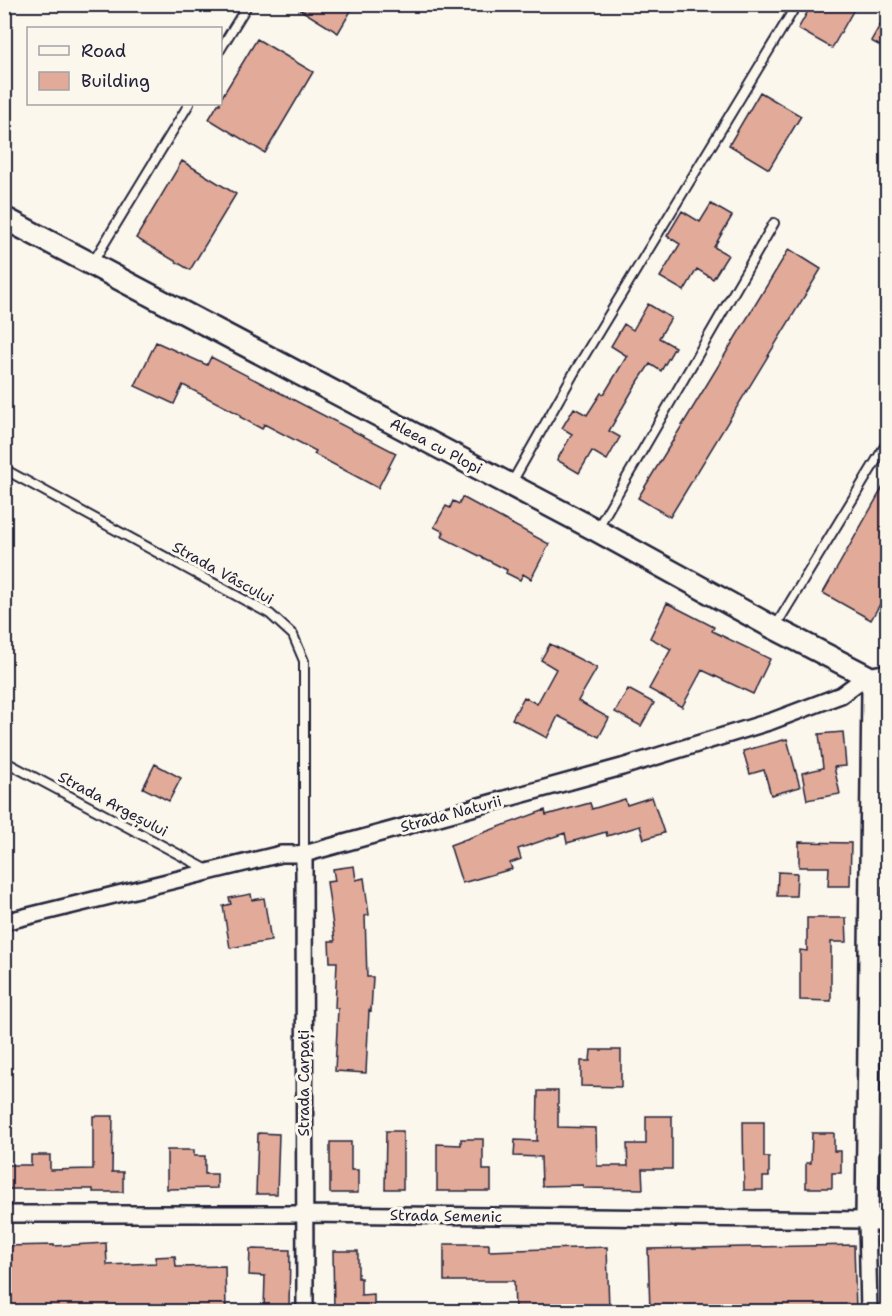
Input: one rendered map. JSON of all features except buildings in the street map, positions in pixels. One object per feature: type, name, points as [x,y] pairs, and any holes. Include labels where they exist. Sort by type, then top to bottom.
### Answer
[{"type":"street","name":"Aleea cu Plopi","points":[[4,219],[596,530],[774,628],[867,676]]},
{"type":"street","name":"Strada Naturii","points":[[4,922],[208,870],[281,854],[304,854],[622,766],[772,721],[841,695],[867,676],[888,672]]},
{"type":"street","points":[[867,676],[873,689],[879,883],[877,1220],[869,1311]]},
{"type":"street","name":"Strada Carpați","points":[[304,854],[305,1311]]},
{"type":"street","name":"Strada Semenic","points":[[4,1214],[304,1214],[877,1220]]},
{"type":"lane","points":[[222,47],[248,4]]},
{"type":"lane","points":[[511,485],[575,371],[797,4]]},
{"type":"lane","points":[[93,264],[188,105]]},
{"type":"lane","points":[[596,530],[774,224]]},
{"type":"lane","points":[[774,628],[888,441]]},
{"type":"lane","name":"Strada Vâscului","points":[[4,469],[270,614],[293,635],[304,661],[304,854]]},
{"type":"lane","name":"Strada Argeșului","points":[[4,761],[208,870]]}]
